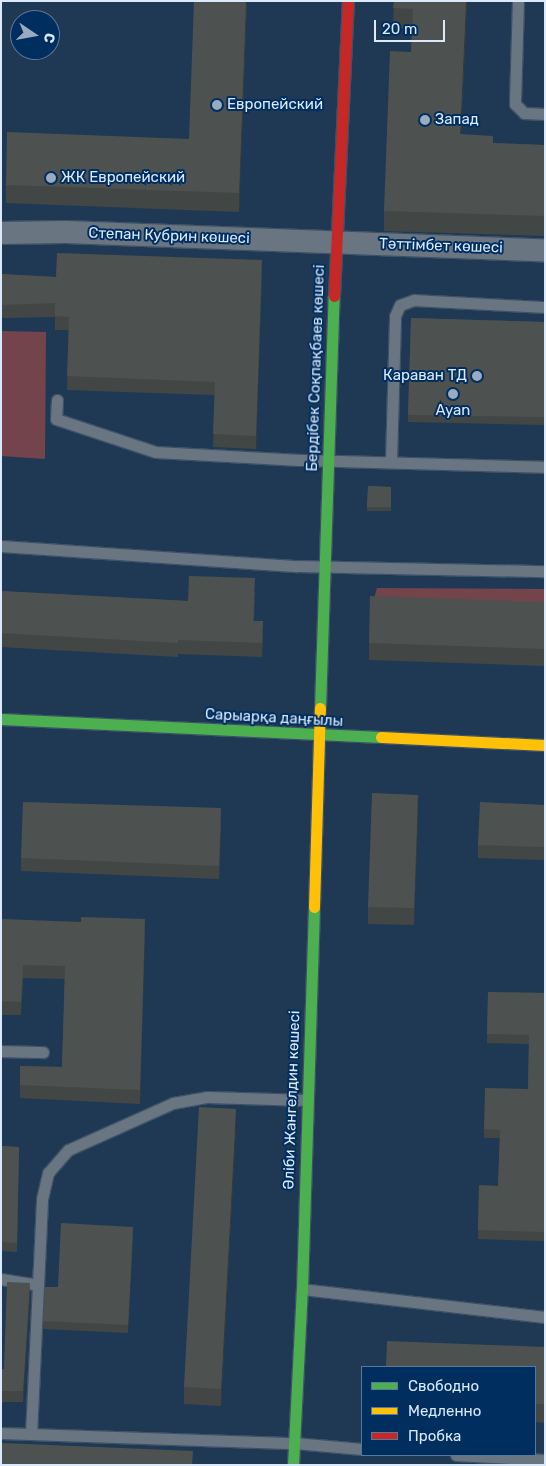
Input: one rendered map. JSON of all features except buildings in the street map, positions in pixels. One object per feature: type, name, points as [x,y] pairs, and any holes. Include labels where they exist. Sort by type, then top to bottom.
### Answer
[{"type":"street","name":"Бердібек Соқпақбаев көшесі","points":[[318,736],[327,460],[348,1]]},
{"type":"street","name":"Степан Кубрин көшесі","points":[[1,233],[76,232],[336,242]]},
{"type":"street","name":"Тәттімбет көшесі","points":[[336,242],[545,250]]},
{"type":"street","name":"Сарыарқа даңғылы","points":[[1,719],[318,736],[545,745]]},
{"type":"street","name":"Әліби Жангелдин көшесі","points":[[293,1465],[302,1289],[318,736]]},
{"type":"lane","points":[[518,1],[515,104],[524,112],[545,114]]},
{"type":"lane","points":[[391,461],[396,316],[400,305],[414,300],[545,307]]},
{"type":"lane","points":[[57,400],[56,419],[156,452],[545,467]]},
{"type":"lane","points":[[1,546],[325,567],[545,571]]},
{"type":"lane","points":[[1,1051],[43,1052]]},
{"type":"lane","points":[[31,1434],[42,1199],[48,1173],[68,1150],[173,1103],[207,1097],[308,1100]]},
{"type":"lane","points":[[1,1279],[38,1285]]},
{"type":"lane","points":[[302,1289],[545,1317]]},
{"type":"lane","points":[[1,1433],[294,1443],[361,1449]]},
{"type":"lane","points":[[474,1456],[545,1460]]},
{"type":"shaded area","points":[[1,331],[46,332],[45,459],[1,456]]},
{"type":"shaded area","points":[[377,588],[545,589],[545,619],[370,613]]},
{"type":"traffic: fast","points":[[320,708],[334,296]]},
{"type":"traffic: fast","points":[[1,719],[381,737]]},
{"type":"traffic: fast","points":[[293,1465],[302,1289],[314,907]]},
{"type":"traffic: slow","points":[[314,907],[320,708]]},
{"type":"traffic: slow","points":[[381,737],[545,745]]},
{"type":"traffic: jam","points":[[334,296],[348,1]]},
{"type":"place","name":"Европейский","points":[[217,105]]},
{"type":"place","name":"Запад","points":[[425,120]]},
{"type":"place","name":"ЖК Европейский","points":[[51,178]]},
{"type":"place","name":"Караван ТД","points":[[477,376]]},
{"type":"place","name":"Ayan","points":[[453,394]]}]
